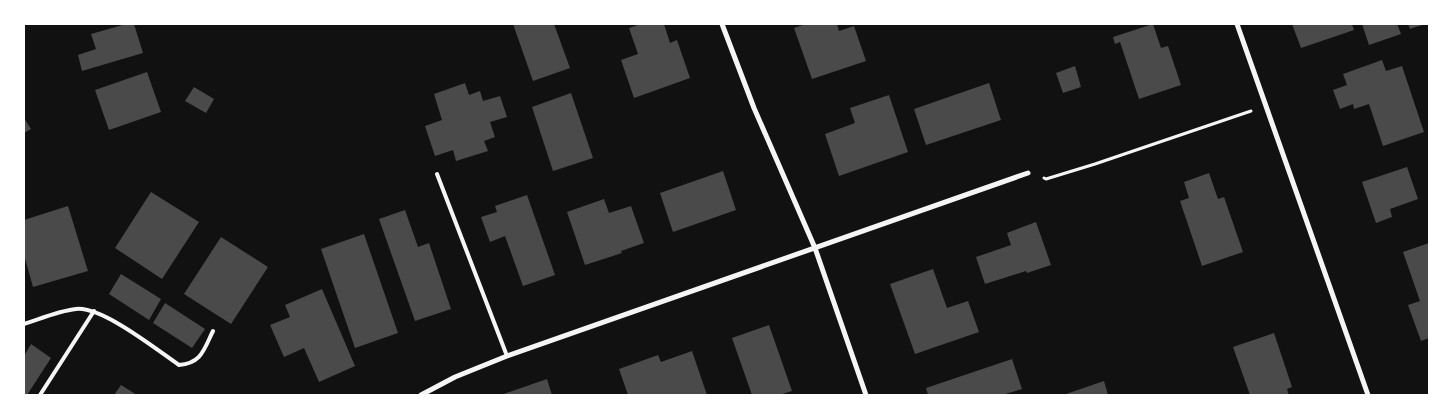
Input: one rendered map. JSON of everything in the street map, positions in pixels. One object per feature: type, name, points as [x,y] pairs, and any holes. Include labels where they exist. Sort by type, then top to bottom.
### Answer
[{"type":"street","points":[[722,24],[754,108],[815,248],[866,395]]},
{"type":"street","points":[[1237,24],[1368,395]]},
{"type":"street","points":[[421,395],[455,377],[507,356],[1028,173]]},
{"type":"street","points":[[432,389],[435,395]]},
{"type":"lane","points":[[438,174],[507,356]]},
{"type":"lane","points":[[24,324],[77,309],[94,312],[112,320],[179,365],[190,364],[201,356],[213,330]]},
{"type":"lane","points":[[40,395],[94,312]]},
{"type":"path","points":[[1028,173],[1046,179],[1266,106]]},
{"type":"building","points":[[126,24],[134,24],[143,53],[82,71],[78,55],[96,49],[91,34]]},
{"type":"building","points":[[513,24],[554,24],[570,68],[533,81]]},
{"type":"building","points":[[641,24],[664,24],[670,43],[677,40],[690,78],[634,98],[621,60],[638,54],[629,28]]},
{"type":"building","points":[[806,24],[837,24],[839,31],[854,26],[866,61],[812,79],[794,28]]},
{"type":"building","points":[[1153,24],[1161,48],[1168,46],[1181,85],[1139,99],[1120,42],[1115,44],[1113,37]]},
{"type":"building","points":[[1292,24],[1352,24],[1354,30],[1301,48]]},
{"type":"building","points":[[1362,24],[1397,24],[1401,34],[1369,45]]},
{"type":"building","points":[[1408,24],[1425,24],[1410,29]]},
{"type":"building","points":[[1382,60],[1386,71],[1402,66],[1424,132],[1383,146],[1369,104],[1354,109],[1353,104],[1340,109],[1333,90],[1347,85],[1343,74]]},
{"type":"building","points":[[1075,66],[1081,87],[1063,93],[1056,73]]},
{"type":"building","points":[[147,72],[161,112],[109,130],[95,90]]},
{"type":"building","points":[[465,83],[469,95],[480,91],[483,101],[500,96],[507,117],[490,122],[495,137],[484,141],[488,151],[456,161],[453,150],[435,156],[425,126],[442,120],[434,94]]},
{"type":"building","points":[[989,83],[1001,120],[926,145],[914,109]]},
{"type":"building","points":[[194,87],[214,99],[206,113],[185,101]]},
{"type":"building","points":[[571,93],[593,158],[553,171],[532,107]]},
{"type":"building","points":[[889,95],[908,152],[839,176],[825,134],[855,123],[850,108]]},
{"type":"building","points":[[24,118],[31,129],[24,133]]},
{"type":"building","points":[[1407,167],[1418,199],[1390,209],[1392,217],[1376,223],[1362,182]]},
{"type":"building","points":[[723,171],[736,210],[673,232],[660,193]]},
{"type":"building","points":[[1209,173],[1218,199],[1224,197],[1243,252],[1202,266],[1180,201],[1189,198],[1184,182]]},
{"type":"building","points":[[151,192],[199,222],[162,279],[115,248]]},
{"type":"building","points":[[527,195],[555,275],[523,286],[505,236],[490,242],[481,217],[497,212],[495,206]]},
{"type":"building","points":[[604,199],[609,213],[631,206],[644,243],[621,251],[622,253],[585,265],[567,212]]},
{"type":"building","points":[[68,206],[88,271],[33,287],[24,255],[24,220]]},
{"type":"building","points":[[405,210],[418,247],[429,243],[451,309],[415,321],[379,219]]},
{"type":"building","points":[[1036,222],[1051,265],[985,284],[976,257],[1011,245],[1007,233]]},
{"type":"building","points":[[364,234],[398,333],[355,348],[321,249]]},
{"type":"building","points":[[221,237],[268,267],[231,324],[184,294]]},
{"type":"building","points":[[1429,243],[1429,338],[1421,341],[1408,305],[1420,301],[1403,252]]},
{"type":"building","points":[[933,269],[947,308],[968,301],[979,332],[915,354],[890,284]]},
{"type":"building","points":[[121,274],[161,299],[149,320],[109,294]]},
{"type":"building","points":[[322,289],[355,366],[319,382],[304,348],[284,357],[270,325],[290,317],[285,305]]},
{"type":"building","points":[[165,303],[205,329],[192,348],[153,323]]},
{"type":"building","points":[[769,325],[792,391],[779,395],[752,395],[732,338]]},
{"type":"building","points":[[1274,333],[1292,387],[1287,389],[1289,395],[1250,395],[1233,347]]},
{"type":"building","points":[[31,344],[51,358],[27,395],[24,395],[24,356]]},
{"type":"building","points":[[692,351],[707,395],[628,395],[619,369],[658,355],[661,362]]},
{"type":"building","points":[[1012,359],[1022,389],[1002,395],[928,395],[926,388]]},
{"type":"building","points":[[547,379],[552,395],[501,395]]},
{"type":"building","points":[[1104,381],[1108,395],[1066,394]]},
{"type":"building","points":[[121,385],[137,395],[114,395]]}]
